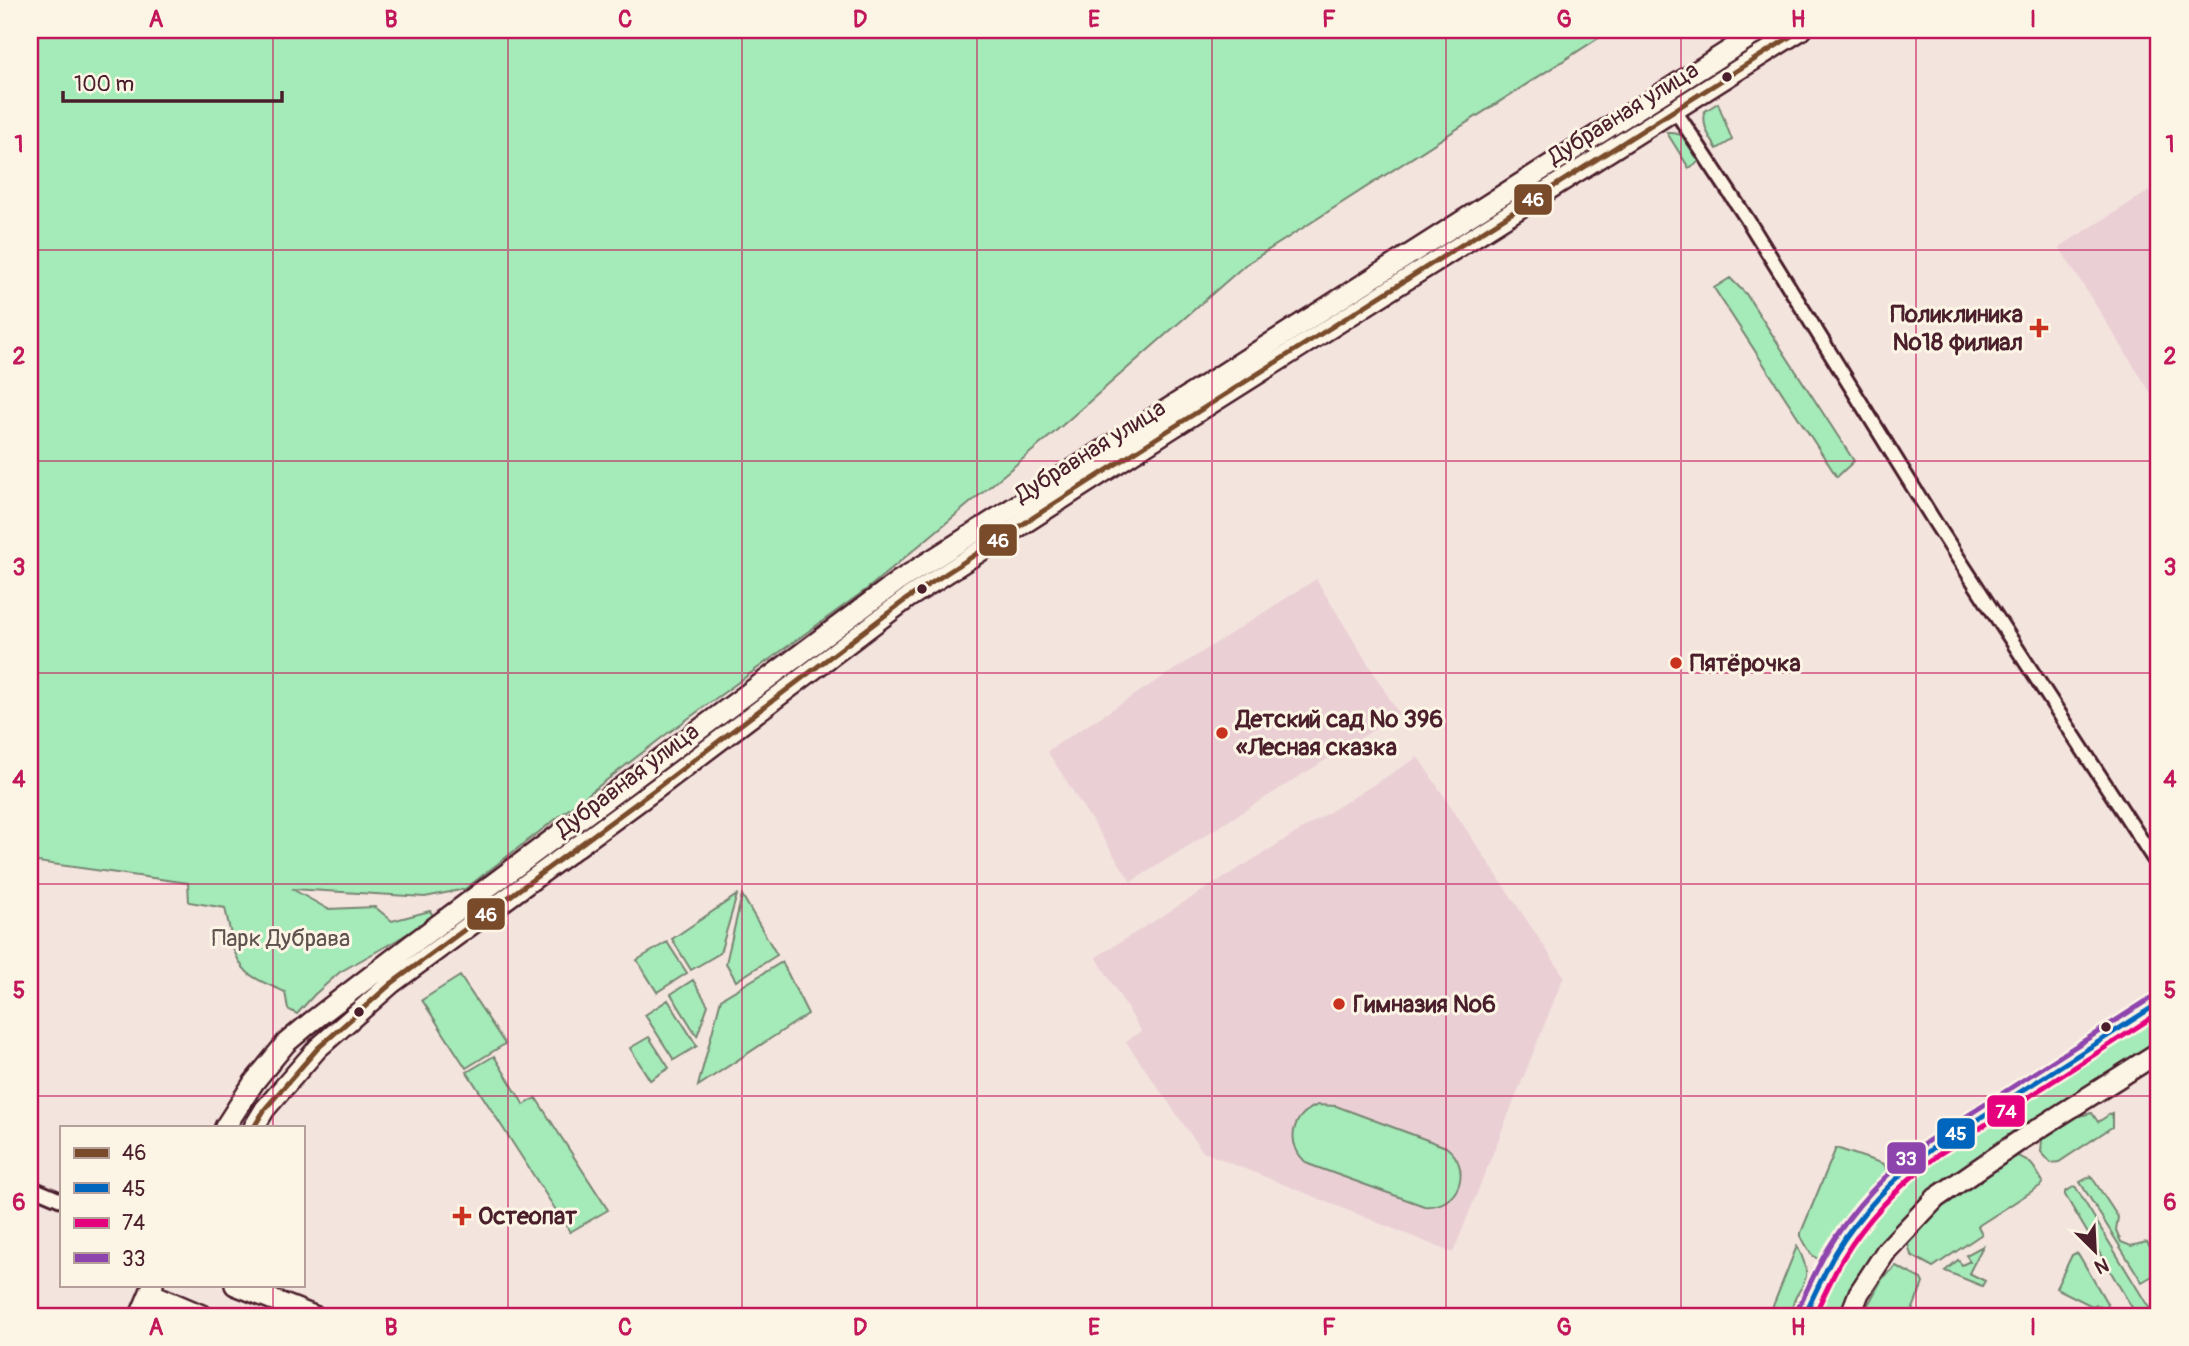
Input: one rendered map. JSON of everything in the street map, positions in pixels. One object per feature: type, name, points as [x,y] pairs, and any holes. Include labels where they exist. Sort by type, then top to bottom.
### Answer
[{"type":"street","name":"Дубравная улица","points":[[255,1126],[265,1109],[318,1048],[392,983],[657,788],[908,598],[1669,101],[1761,30]]},
{"type":"street","name":"Дубравная улица","points":[[226,1126],[254,1082],[286,1042],[411,945],[897,582],[1669,101],[1801,30]]},
{"type":"street","points":[[1669,101],[1747,219],[1936,524],[2159,867]]},
{"type":"street","points":[[1804,1316],[1841,1244],[1872,1204],[1906,1168],[1942,1142],[2159,1003]]},
{"type":"street","points":[[1850,1316],[1859,1293],[1886,1250],[1936,1198],[2022,1139],[2159,1052]]},
{"type":"street","points":[[30,1187],[60,1200]]},
{"type":"street","points":[[174,1310],[182,1286]]},
{"type":"street","points":[[238,1286],[314,1316]]},
{"type":"street","points":[[140,1316],[151,1289],[174,1310],[204,1316]]},
{"type":"shaded area","points":[[2159,185],[2159,406],[2059,247]]},
{"type":"shaded area","name":"Детский сад № 396 «Лесная сказка","points":[[1316,579],[1399,714],[1131,882],[1047,751]]},
{"type":"shaded area","name":"Гимназия №6","points":[[1418,757],[1564,976],[1453,1253],[1203,1152],[1126,1042],[1141,1031],[1096,957]]},
{"type":"green space","name":"Парк Дубрава","points":[[30,30],[1611,30],[1245,265],[1049,437],[867,589],[664,736],[465,889],[425,897],[292,889],[328,909],[375,907],[392,921],[430,911],[434,917],[340,972],[297,1014],[288,1009],[285,992],[250,975],[240,963],[231,942],[222,942],[222,936],[231,935],[225,908],[189,902],[188,883],[30,861]]},
{"type":"green space","points":[[1718,103],[1732,140],[1717,149],[1707,131],[1704,117],[1705,111]]},
{"type":"green space","points":[[1667,133],[1684,137],[1700,161],[1689,168]]},
{"type":"green space","points":[[1730,278],[1746,294],[1854,461],[1837,477],[1714,288]]},
{"type":"green space","points":[[737,895],[720,953],[691,970],[672,939]]},
{"type":"green space","points":[[742,895],[777,955],[736,981],[726,963]]},
{"type":"green space","points":[[667,942],[687,973],[657,992],[637,960]]},
{"type":"green space","points":[[782,962],[808,1014],[698,1086],[721,999]]},
{"type":"green space","points":[[460,976],[505,1044],[466,1068],[422,1000]]},
{"type":"green space","points":[[693,980],[708,1005],[697,1036],[671,994]]},
{"type":"green space","points":[[668,1000],[697,1046],[674,1060],[645,1015]]},
{"type":"green space","points":[[2153,1019],[2159,1030],[2159,1043],[1962,1169],[1842,1316],[1816,1316],[1842,1266],[1865,1230],[1917,1175],[1945,1152]]},
{"type":"green space","points":[[649,1037],[669,1068],[650,1080],[630,1048]]},
{"type":"green space","points":[[494,1056],[524,1105],[536,1098],[608,1210],[570,1232],[467,1072]]},
{"type":"green space","points":[[1318,1105],[1336,1106],[1446,1147],[1455,1156],[1461,1176],[1454,1194],[1436,1205],[1424,1206],[1308,1164],[1296,1149],[1294,1132],[1301,1116]]},
{"type":"green space","points":[[2092,1113],[2098,1122],[2112,1113],[2112,1127],[2059,1162],[2051,1163],[2041,1152],[2042,1139],[2075,1117]]},
{"type":"green space","points":[[1836,1148],[1884,1164],[1888,1173],[1887,1178],[1824,1259],[1819,1260],[1811,1254],[1800,1235]]},
{"type":"green space","points":[[2017,1156],[2033,1166],[2043,1182],[2040,1186],[1978,1226],[1982,1234],[1933,1267],[1911,1255],[1909,1239],[1944,1204]]},
{"type":"green space","points":[[2091,1176],[2118,1217],[2116,1230],[2121,1242],[2131,1246],[2147,1242],[2159,1261],[2159,1272],[2142,1282],[2080,1182]]},
{"type":"green space","points":[[2075,1186],[2149,1308],[2159,1302],[2159,1316],[2137,1316],[2065,1195],[2065,1192]]},
{"type":"green space","points":[[1797,1246],[1806,1278],[1796,1296],[1791,1316],[1769,1316]]},
{"type":"green space","points":[[1983,1246],[1969,1273],[1985,1281],[1982,1286],[1945,1271],[1958,1260],[1962,1265],[1970,1261],[1966,1255]]},
{"type":"green space","points":[[2076,1253],[2108,1305],[2105,1309],[2096,1304],[2094,1307],[2056,1288],[2072,1255]]},
{"type":"green space","points":[[1896,1266],[1921,1279],[1923,1283],[1910,1316],[1862,1316],[1882,1279]]},
{"type":"transit line","name":"46","points":[[255,1126],[265,1109],[318,1048],[392,983],[657,788],[908,598],[1801,30]]},
{"type":"transit line","name":"33","points":[[1796,1312],[1819,1264],[1838,1233],[1873,1190],[1900,1164],[1928,1141],[2154,996]]},
{"type":"transit line","name":"45","points":[[1804,1316],[1827,1268],[1846,1237],[1868,1209],[1905,1171],[1933,1148],[2159,1003]]},
{"type":"transit line","name":"74","points":[[1814,1316],[1852,1243],[1874,1215],[1911,1178],[1938,1155],[2159,1013]]},
{"type":"place","name":"Поликлиника №18 филиал","points":[[2039,328]]},
{"type":"place","name":"Пятёрочка","points":[[1676,663]]},
{"type":"place","name":"Детский сад № 396 «Лесная сказка","points":[[1222,733]]},
{"type":"place","name":"Гимназия №6","points":[[1339,1004]]},
{"type":"place","name":"Остеопат","points":[[462,1216]]}]
